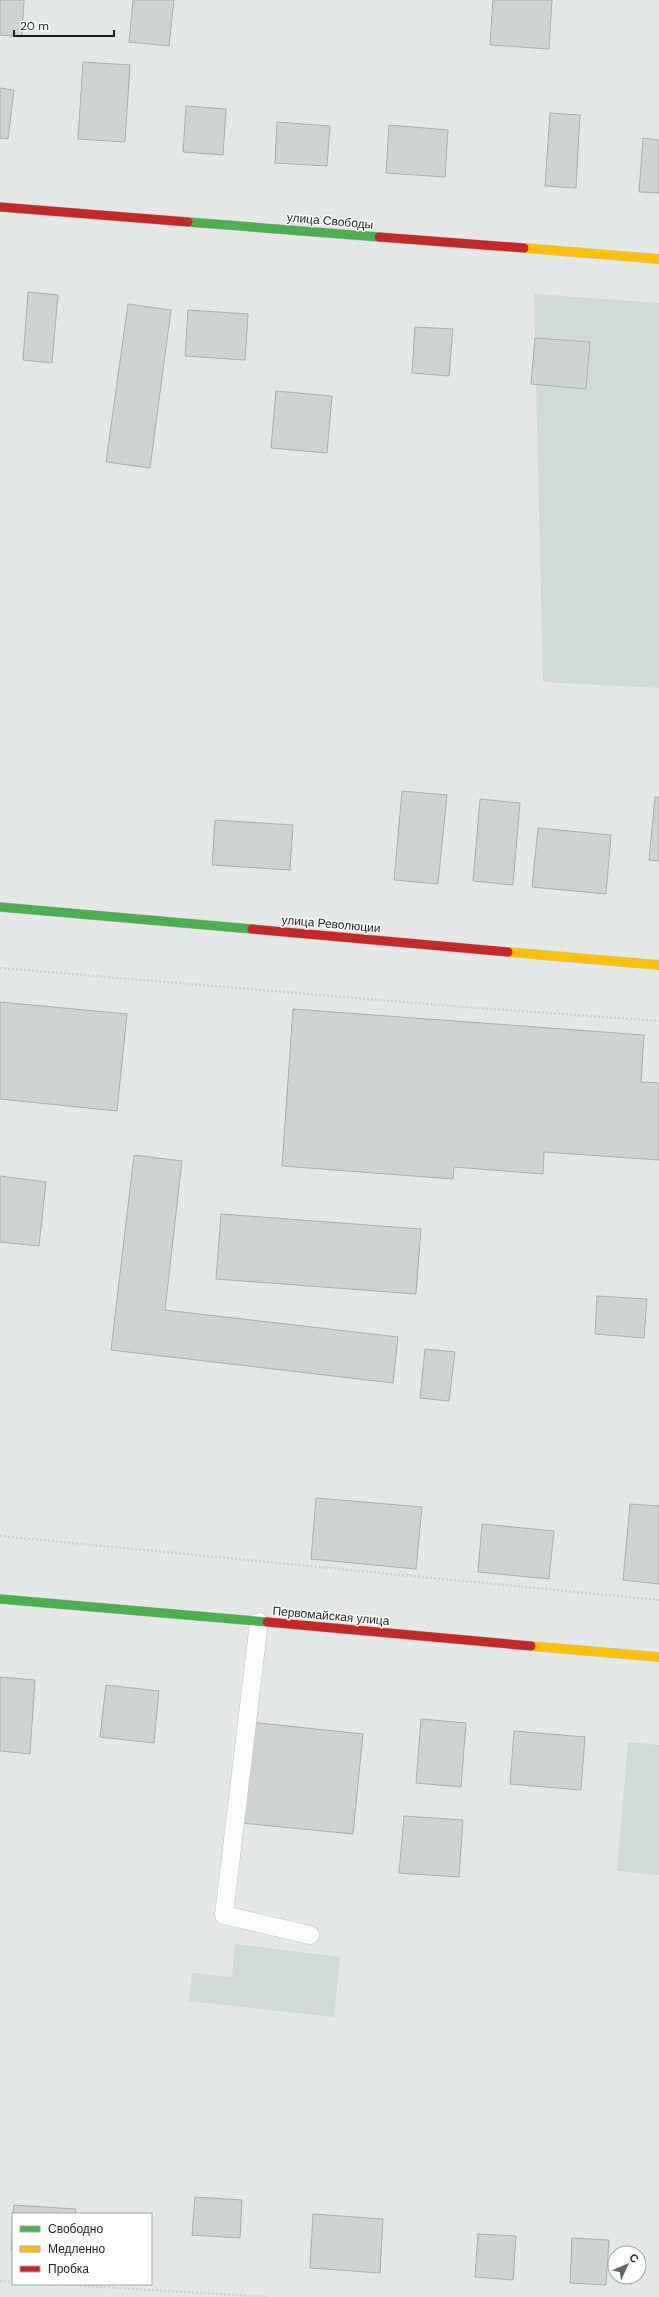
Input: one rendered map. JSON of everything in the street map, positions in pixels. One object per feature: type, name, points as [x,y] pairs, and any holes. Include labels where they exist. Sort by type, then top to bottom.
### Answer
[{"type":"street","name":"улица Свободы","points":[[0,207],[659,260]]},
{"type":"street","name":"улица Революции","points":[[0,907],[659,965]]},
{"type":"street","name":"Первомайская улица","points":[[0,1599],[659,1658]]},
{"type":"lane","points":[[259,1622],[224,1915],[310,1935]]},
{"type":"path","points":[[0,968],[443,1006],[659,1021]]},
{"type":"path","points":[[0,1536],[659,1600]]},
{"type":"path","points":[[0,2281],[12,2282]]},
{"type":"path","points":[[69,2285],[268,2297]]},
{"type":"shaded area","points":[[534,294],[659,303],[659,688],[543,682]]},
{"type":"shaded area","points":[[628,1742],[659,1745],[659,1875],[617,1871]]},
{"type":"shaded area","points":[[235,1944],[340,1957],[334,2017],[189,2001],[192,1973],[232,1977]]},
{"type":"building","points":[[0,0],[24,0],[22,37],[0,35]]},
{"type":"building","points":[[133,0],[174,0],[169,46],[129,42]]},
{"type":"building","points":[[493,0],[552,0],[549,49],[490,45]]},
{"type":"building","points":[[83,62],[130,65],[125,142],[78,139]]},
{"type":"building","points":[[0,88],[14,90],[8,139],[0,138]]},
{"type":"building","points":[[186,106],[226,109],[223,155],[183,152]]},
{"type":"building","points":[[550,113],[580,115],[576,188],[545,186]]},
{"type":"building","points":[[277,122],[330,126],[327,166],[275,163]]},
{"type":"building","points":[[389,125],[448,130],[445,177],[386,173]]},
{"type":"building","points":[[643,138],[659,140],[659,193],[639,192]]},
{"type":"building","points":[[28,292],[58,295],[52,363],[23,360]]},
{"type":"building","points":[[128,304],[171,310],[150,468],[106,462]]},
{"type":"building","points":[[188,310],[248,314],[245,360],[185,356]]},
{"type":"building","points":[[415,327],[453,329],[449,376],[412,373]]},
{"type":"building","points":[[535,338],[590,342],[586,389],[531,384]]},
{"type":"building","points":[[276,391],[332,396],[327,453],[271,448]]},
{"type":"building","points":[[402,791],[447,795],[438,884],[394,880]]},
{"type":"building","points":[[655,797],[659,797],[659,861],[649,860]]},
{"type":"building","points":[[480,799],[520,803],[513,885],[473,881]]},
{"type":"building","points":[[215,820],[293,825],[290,870],[212,865]]},
{"type":"building","points":[[538,828],[611,835],[606,894],[532,887]]},
{"type":"building","points":[[0,1002],[127,1014],[117,1111],[0,1099]]},
{"type":"building","points":[[293,1009],[644,1035],[641,1082],[659,1083],[659,1160],[544,1152],[543,1174],[454,1167],[453,1179],[282,1166]]},
{"type":"building","points":[[134,1155],[182,1161],[165,1310],[398,1337],[393,1383],[111,1350]]},
{"type":"building","points":[[0,1176],[46,1182],[39,1246],[0,1242]]},
{"type":"building","points":[[221,1214],[421,1229],[416,1294],[216,1279]]},
{"type":"building","points":[[597,1296],[647,1299],[644,1338],[595,1334]]},
{"type":"building","points":[[425,1349],[455,1352],[449,1401],[420,1398]]},
{"type":"building","points":[[316,1498],[422,1507],[416,1569],[311,1559]]},
{"type":"building","points":[[630,1504],[659,1506],[659,1584],[623,1580]]},
{"type":"building","points":[[482,1524],[554,1531],[549,1579],[478,1572]]},
{"type":"building","points":[[0,1677],[35,1680],[30,1754],[0,1751]]},
{"type":"building","points":[[106,1685],[159,1691],[154,1743],[100,1737]]},
{"type":"building","points":[[421,1719],[466,1723],[461,1787],[416,1783]]},
{"type":"building","points":[[250,1722],[363,1734],[353,1834],[241,1823]]},
{"type":"building","points":[[514,1731],[585,1737],[581,1790],[510,1784]]},
{"type":"building","points":[[404,1816],[463,1820],[459,1877],[399,1873]]},
{"type":"building","points":[[195,2197],[242,2200],[240,2238],[192,2235]]},
{"type":"building","points":[[14,2205],[76,2209],[75,2213],[13,2213]]},
{"type":"building","points":[[313,2214],[383,2219],[380,2273],[310,2268]]},
{"type":"building","points":[[478,2234],[516,2236],[513,2280],[475,2277]]},
{"type":"building","points":[[572,2238],[609,2240],[609,2245],[607,2245],[606,2285],[570,2283]]},
{"type":"traffic: fast","points":[[188,222],[379,237]]},
{"type":"traffic: fast","points":[[0,907],[252,929]]},
{"type":"traffic: fast","points":[[0,1599],[267,1622]]},
{"type":"traffic: slow","points":[[524,248],[659,259]]},
{"type":"traffic: slow","points":[[508,952],[659,965]]},
{"type":"traffic: slow","points":[[531,1646],[659,1657]]},
{"type":"traffic: jam","points":[[0,207],[188,222]]},
{"type":"traffic: jam","points":[[379,237],[524,248]]},
{"type":"traffic: jam","points":[[252,929],[508,952]]},
{"type":"traffic: jam","points":[[267,1622],[531,1646]]}]
